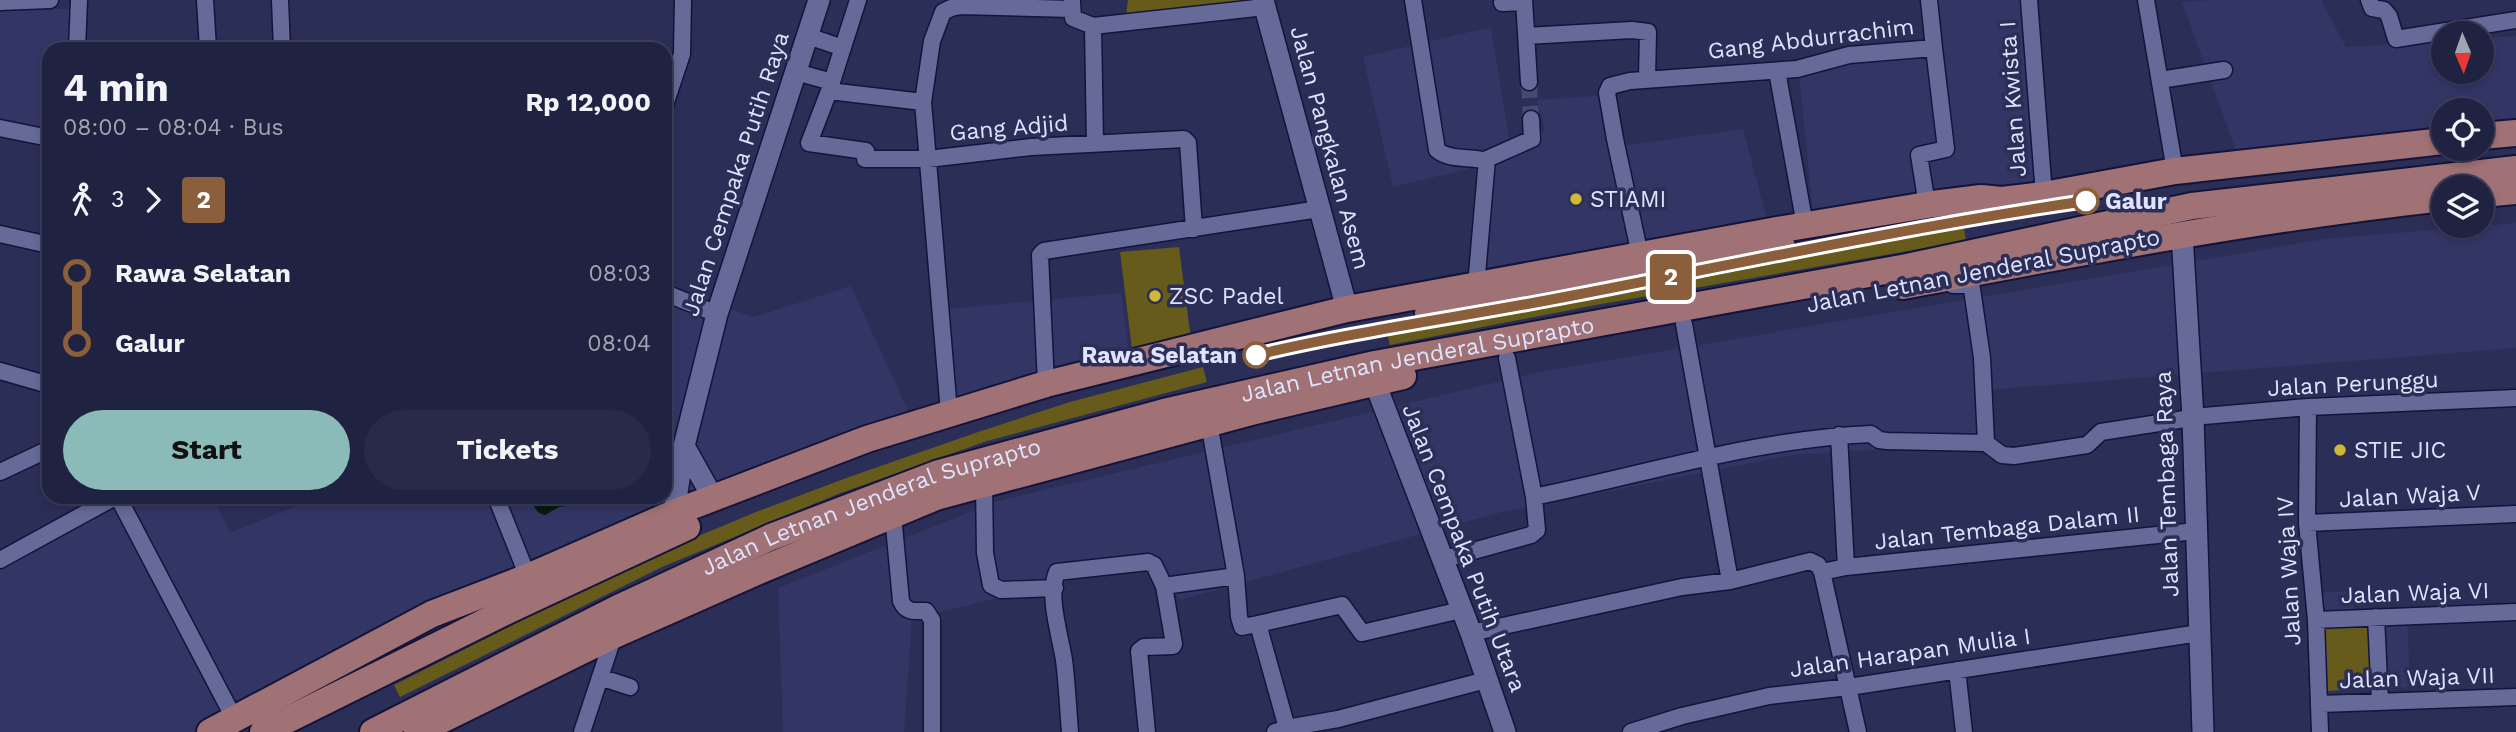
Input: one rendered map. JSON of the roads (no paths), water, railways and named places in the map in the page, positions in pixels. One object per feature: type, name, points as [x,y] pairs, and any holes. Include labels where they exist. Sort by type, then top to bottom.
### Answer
[{"type":"main road","points":[[2494,135],[2516,132]]},
{"type":"main road","name":"Jalan Letnan Jenderal Suprapto","points":[[210,732],[432,614],[713,498],[1347,310],[1927,205],[1981,198],[2002,200],[2044,195],[2175,171],[2431,142]]},
{"type":"main road","name":"Jalan Letnan Jenderal Suprapto","points":[[417,732],[614,635],[936,497],[1209,422],[1258,400],[1375,364],[1908,267],[2197,205],[2516,169]]},
{"type":"main road","points":[[2494,193],[2516,191]]},
{"type":"main road","name":"Jalan Letnan Jenderal Suprapto","points":[[373,732],[618,608],[771,537],[939,473],[1164,412],[1375,383],[2182,234],[2331,210],[2431,199]]},
{"type":"main road","name":"Jalan Letnan Jenderal Suprapto","points":[[263,732],[506,611],[815,466],[949,412],[1046,384],[1352,325],[1636,276],[1983,210],[2002,200]]},
{"type":"main road","points":[[720,561],[754,573]]},
{"type":"street","points":[[0,2],[50,0]]},
{"type":"street","points":[[78,42],[79,0]]},
{"type":"street","points":[[205,0],[208,42]]},
{"type":"street","points":[[280,0],[282,42]]},
{"type":"street","points":[[672,75],[684,42],[683,0]]},
{"type":"street","name":"Jalan Cempaka Putih Raya","points":[[674,513],[684,446],[716,313],[819,0]]},
{"type":"street","points":[[831,86],[858,0]]},
{"type":"street","points":[[1413,0],[1437,150],[1446,156],[1476,157],[1487,161]]},
{"type":"street","name":"Gang Abdurrachim","points":[[1640,255],[1608,88],[1613,84],[1647,79],[1797,69],[1849,55],[1934,48],[1929,0]]},
{"type":"street","name":"Jalan Kwista I","points":[[2029,0],[2044,195]]},
{"type":"street","points":[[2146,0],[2175,171]]},
{"type":"street","points":[[2369,0],[2372,8],[2384,10],[2389,16],[2396,39],[2516,20]]},
{"type":"street","points":[[1502,3],[1524,1],[1529,82]]},
{"type":"street","points":[[949,412],[923,102],[932,41],[943,12],[961,6],[1072,5],[1075,20],[1093,26],[1264,3]]},
{"type":"street","name":"Jalan Pangkalan Asem","points":[[1264,3],[1347,310]]},
{"type":"street","name":"Gang Adjid","points":[[1093,26],[1095,144]]},
{"type":"street","points":[[1526,36],[1632,30],[1648,32],[1647,79]]},
{"type":"street","points":[[808,36],[843,48]]},
{"type":"street","points":[[1927,205],[1919,155],[1946,149],[1934,48]]},
{"type":"street","points":[[2160,80],[2224,69]]},
{"type":"street","points":[[1777,71],[1805,225]]},
{"type":"street","points":[[796,72],[831,86],[923,102]]},
{"type":"street","name":"Gang Adjid","points":[[831,86],[809,143],[866,151],[865,159],[928,159],[1031,147],[1138,140],[1186,140],[1194,229]]},
{"type":"street","points":[[1476,286],[1487,161],[1492,156],[1532,139],[1531,119]]},
{"type":"street","points":[[0,128],[42,137]]},
{"type":"street","points":[[1046,384],[1042,253],[1319,209]]},
{"type":"street","points":[[0,234],[42,243]]},
{"type":"street","name":"Jalan Tembaga Raya","points":[[2182,234],[2193,418],[2203,732]]},
{"type":"street","points":[[1534,497],[1770,443],[1871,434],[1879,440],[1887,441],[1986,443],[1982,358],[1972,286],[1952,285],[1940,279]]},
{"type":"street","points":[[672,295],[716,313]]},
{"type":"street","points":[[1684,324],[1730,581]]},
{"type":"street","points":[[1441,560],[1531,535],[1537,530],[1534,497],[1507,358]]},
{"type":"street","points":[[0,371],[42,383]]},
{"type":"street","name":"Jalan Cempaka Putih Utara","points":[[1375,383],[1471,633],[1505,732]]},
{"type":"street","name":"Jalan Perunggu","points":[[1986,443],[2002,455],[2014,456],[2087,445],[2102,432],[2193,418],[2308,407],[2516,398]]},
{"type":"street","name":"Jalan Waja IV","points":[[2308,407],[2307,523],[2316,620],[2320,732]]},
{"type":"street","points":[[1209,422],[1237,576],[1241,624],[1245,628],[1342,605],[1362,633],[1461,610]]},
{"type":"street","points":[[1839,435],[1846,568]]},
{"type":"street","points":[[684,446],[713,498]]},
{"type":"street","points":[[0,472],[42,452]]},
{"type":"street","points":[[984,484],[985,553],[991,585],[1001,590],[1055,588]]},
{"type":"street","points":[[0,559],[104,504]]},
{"type":"street","points":[[121,504],[234,718]]},
{"type":"street","points":[[499,504],[528,576]]},
{"type":"street","name":"Jalan Waja V","points":[[2307,523],[2516,514]]},
{"type":"street","points":[[893,515],[901,601],[910,611],[926,611],[932,620],[932,732]]},
{"type":"street","name":"Jalan Tembaga Dalam II","points":[[1471,633],[1682,586],[1730,581],[1810,561],[1818,565],[1822,572],[2196,531]]},
{"type":"street","points":[[1070,732],[1064,660],[1056,623],[1055,575],[1059,570],[1152,562],[1164,586],[1174,644],[1144,647],[1139,651],[1147,732]]},
{"type":"street","points":[[1822,572],[1858,732]]},
{"type":"street","points":[[1164,586],[1237,576]]},
{"type":"street","name":"Jalan Waja VI","points":[[2316,620],[2516,612]]},
{"type":"street","points":[[2376,617],[2380,702]]},
{"type":"street","points":[[1258,624],[1281,730],[1338,719],[1486,680]]},
{"type":"street","name":"Jalan Harapan Mulia I","points":[[1631,732],[1682,716],[1769,696],[1849,687],[2199,633]]},
{"type":"street","points":[[582,732],[614,635]]},
{"type":"street","points":[[1957,670],[1964,732]]},
{"type":"street","points":[[600,677],[630,687]]},
{"type":"street","name":"Jalan Waja VII","points":[[2319,704],[2516,697]]},
{"type":"tunnel","points":[[1529,82],[1531,119]]},
{"type":"place","name":"STIAMI","points":[[1576,199]]},
{"type":"place","name":"Galur","points":[[2086,201]]},
{"type":"place","name":"ZSC Padel","points":[[1155,296]]},
{"type":"place","name":"Rawa Selatan","points":[[1256,355]]},
{"type":"place","name":"STIE JIC","points":[[2340,450]]}]
